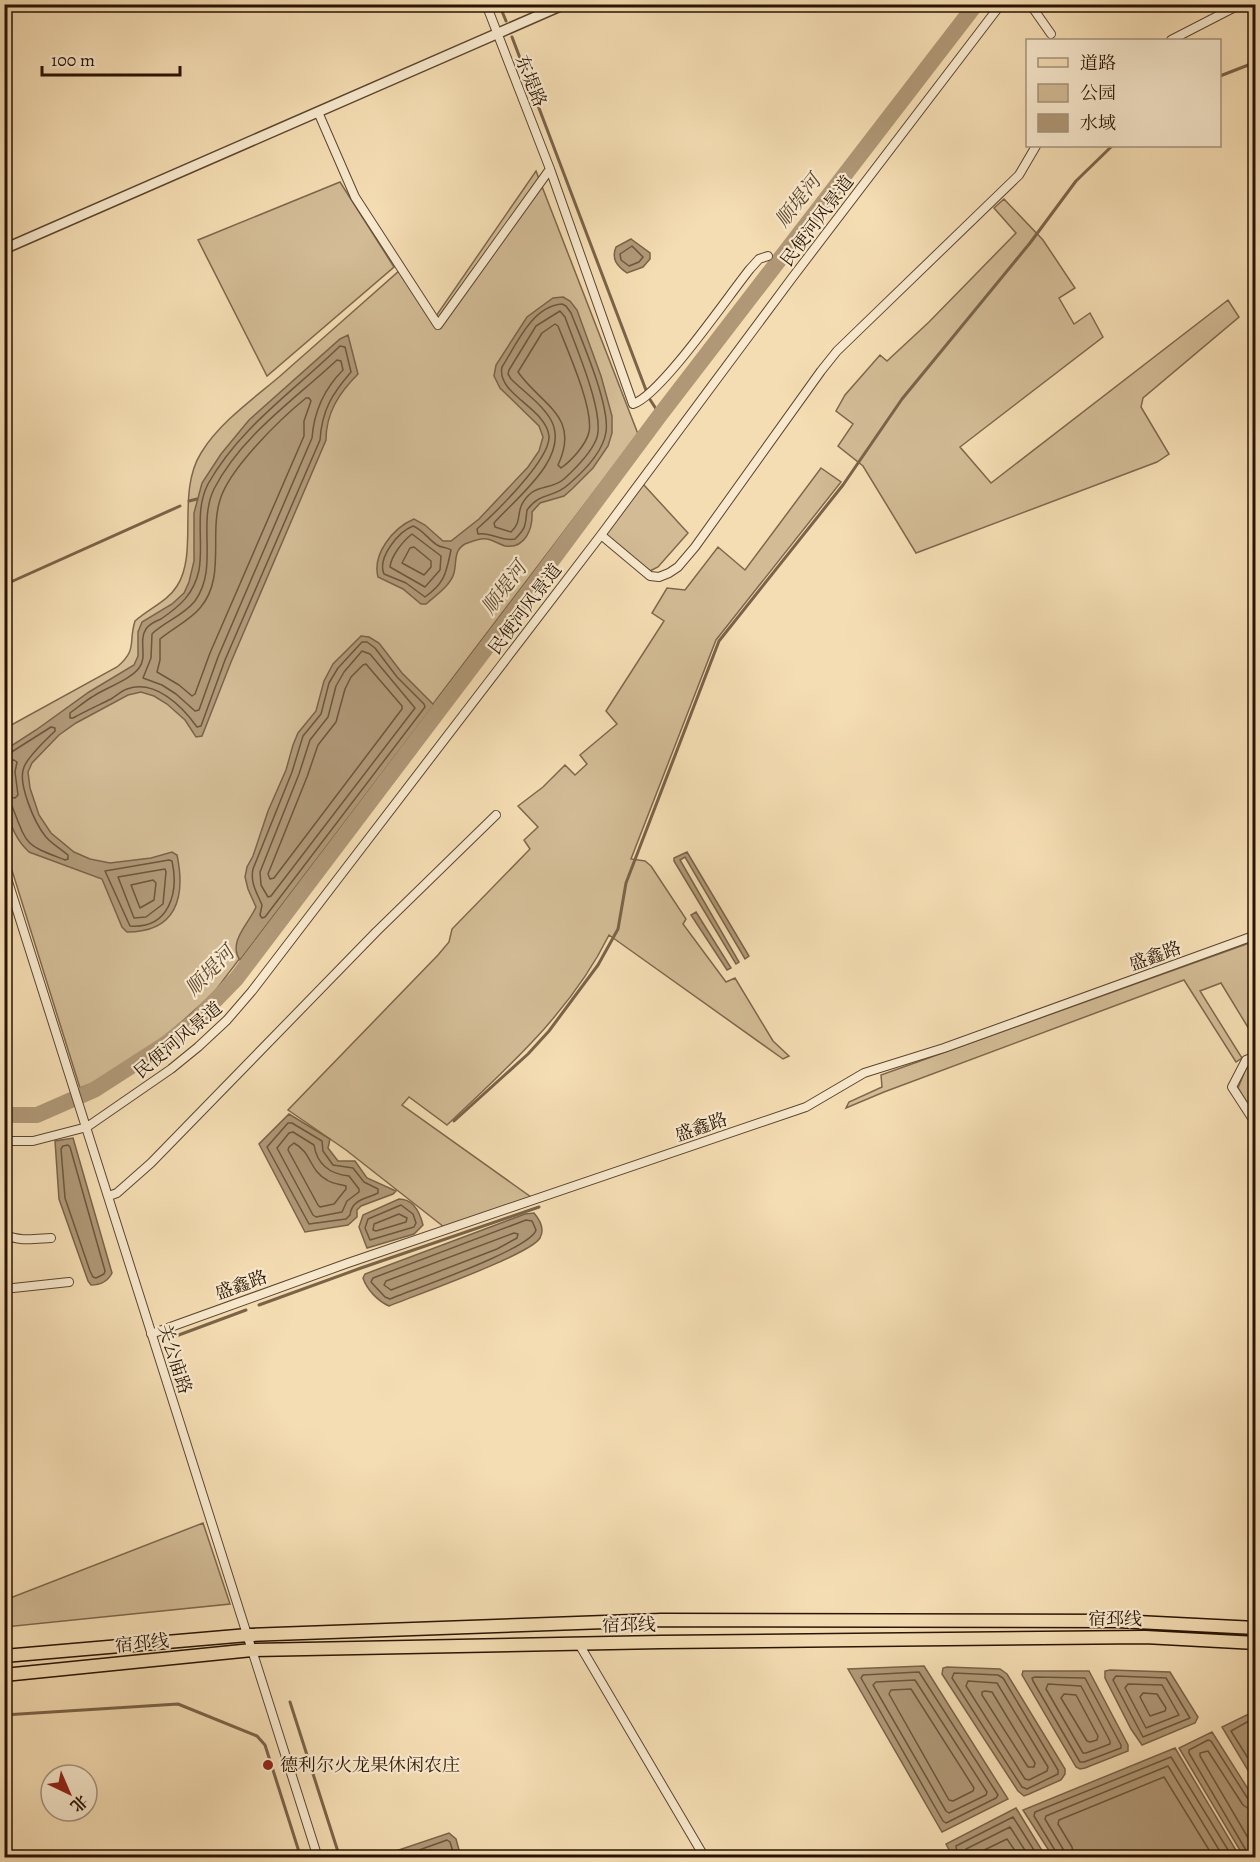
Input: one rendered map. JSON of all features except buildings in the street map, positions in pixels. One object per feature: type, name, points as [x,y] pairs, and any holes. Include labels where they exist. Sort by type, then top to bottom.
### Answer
[{"type":"main road","name":"宿邳线","points":[[4,1656],[248,1635],[661,1620],[1117,1621],[1256,1628]]},
{"type":"main road","name":"宿邳线","points":[[4,1675],[252,1650],[1145,1636],[1256,1642]]},
{"type":"street","name":"东堤路","points":[[486,4],[550,169],[633,404],[659,386],[750,268],[759,259],[768,256]]},
{"type":"street","points":[[4,249],[565,4]]},
{"type":"street","name":"民便河风景道","points":[[4,1141],[33,1141],[85,1123],[171,1069],[234,1013],[601,535],[792,278],[1001,4]]},
{"type":"street","points":[[1030,4],[1051,34]]},
{"type":"street","points":[[1173,39],[1241,4]]},
{"type":"street","points":[[318,112],[356,197],[438,325],[550,169]]},
{"type":"street","points":[[601,535],[650,576],[659,577],[678,567],[720,514],[837,351],[1019,175],[1035,147]]},
{"type":"street","points":[[109,1196],[117,1193],[150,1163],[376,931],[495,815]]},
{"type":"street","name":"关公庙路","points":[[4,869],[318,1857]]},
{"type":"street","name":"盛鑫路","points":[[151,1334],[348,1263],[806,1107],[864,1073],[944,1048],[1256,935]]},
{"type":"street","points":[[1256,1056],[1246,1060],[1232,1087],[1256,1125]]},
{"type":"street","points":[[4,1234],[21,1240],[51,1238]]},
{"type":"street","points":[[4,1289],[69,1282]]},
{"type":"street","points":[[579,1644],[705,1857]]},
{"type":"green space","points":[[536,171],[638,434],[215,991],[169,1033],[134,1059],[116,1071],[80,1088],[5,848],[4,729],[124,661],[130,650],[135,621],[173,591],[183,572],[187,556],[188,504],[194,469],[201,453],[217,432],[399,271],[432,322]]},
{"type":"green space","points":[[340,182],[394,267],[267,376],[198,240]]},
{"type":"green space","points":[[1004,199],[1043,240],[1075,288],[1059,298],[1074,324],[1090,313],[1103,337],[960,447],[991,483],[1228,300],[1239,317],[1143,398],[1141,407],[1169,454],[1157,462],[916,553],[863,466],[838,446],[853,424],[836,411],[845,395],[880,355],[887,361],[929,322],[1016,233],[994,208]]},
{"type":"green space","points":[[821,468],[841,482],[716,640],[631,859],[645,861],[651,866],[686,919],[683,924],[726,982],[735,978],[773,1041],[789,1056],[783,1059],[609,935],[594,963],[557,1014],[515,1060],[447,1125],[409,1097],[402,1105],[531,1197],[444,1227],[346,1150],[288,1110],[438,955],[449,942],[452,929],[530,849],[524,840],[538,827],[518,806],[543,787],[565,765],[575,775],[587,764],[580,755],[617,724],[606,711],[664,621],[652,613],[667,588],[685,590],[718,547],[745,570]]},
{"type":"green space","points":[[643,484],[688,533],[658,567],[650,571],[605,534]]},
{"type":"green space","points":[[1255,941],[1255,1039],[1221,983],[1200,991],[1242,1058],[1236,1062],[1184,980],[846,1108],[849,1102],[882,1087],[881,1075]]},
{"type":"green space","points":[[1247,1066],[1255,1080],[1255,1116],[1238,1088]]},
{"type":"green space","points":[[203,1523],[230,1604],[5,1627],[5,1600]]},
{"type":"water","points":[[631,239],[650,253],[650,259],[643,267],[627,273],[620,268],[614,255],[616,247]]},
{"type":"water","points":[[563,297],[570,301],[577,310],[601,376],[612,416],[612,433],[608,446],[593,468],[564,496],[540,503],[532,512],[531,525],[523,541],[512,546],[505,546],[485,539],[470,542],[461,547],[457,553],[450,582],[426,604],[421,604],[403,589],[378,577],[377,568],[381,551],[392,535],[414,519],[425,525],[443,541],[451,541],[479,519],[528,467],[539,451],[543,437],[539,426],[500,388],[494,376],[496,365],[527,317],[553,298]]},
{"type":"water","points":[[348,335],[358,374],[340,396],[331,412],[326,440],[231,662],[202,736],[196,737],[185,720],[167,704],[154,696],[141,692],[128,695],[76,723],[59,735],[32,763],[28,772],[30,788],[39,815],[51,833],[74,852],[90,859],[110,863],[151,858],[172,852],[177,855],[180,885],[174,910],[157,926],[127,932],[122,927],[102,879],[29,852],[20,842],[13,830],[6,804],[5,750],[89,692],[134,665],[138,656],[138,632],[142,622],[172,604],[184,593],[189,582],[194,561],[194,513],[202,483],[221,454],[249,420],[340,339]]},
{"type":"water","points":[[361,636],[369,637],[379,643],[402,673],[434,705],[240,960],[236,946],[238,939],[256,907],[245,877],[247,867],[286,770],[298,733],[316,711],[324,681],[333,664]]},
{"type":"water","points":[[687,852],[749,956],[745,959],[685,857],[680,860],[739,962],[736,964],[674,861],[674,858]]},
{"type":"water","points":[[696,912],[731,968],[727,970],[691,915]]},
{"type":"water","points":[[289,1114],[330,1139],[328,1148],[338,1161],[355,1161],[367,1178],[396,1191],[361,1206],[357,1210],[357,1217],[348,1225],[305,1232],[259,1144]]},
{"type":"water","points":[[73,1138],[112,1273],[106,1280],[94,1285],[88,1281],[59,1199],[55,1141]]},
{"type":"water","points":[[399,1199],[412,1204],[423,1225],[414,1234],[367,1248],[359,1227],[363,1215]]},
{"type":"water","points":[[534,1213],[540,1222],[542,1231],[540,1238],[532,1245],[445,1285],[389,1306],[373,1295],[363,1278],[365,1274],[525,1214]]},
{"type":"water","points":[[924,1666],[1008,1799],[942,1832],[848,1669]]},
{"type":"water","points":[[943,1668],[1000,1669],[1007,1674],[1065,1769],[1061,1780],[1024,1796],[1018,1791],[942,1674]]},
{"type":"water","points":[[1023,1671],[1089,1671],[1128,1745],[1128,1751],[1085,1768],[1076,1767],[1022,1675]]},
{"type":"water","points":[[1105,1671],[1170,1672],[1198,1717],[1195,1723],[1142,1745],[1131,1729],[1105,1678]]},
{"type":"water","points":[[1255,1711],[1255,1782],[1222,1727]]},
{"type":"water","points":[[1212,1732],[1255,1800],[1255,1857],[1244,1857],[1179,1748]]},
{"type":"water","points":[[1175,1748],[1240,1857],[1053,1857],[1023,1810]]},
{"type":"water","points":[[1016,1808],[1046,1857],[953,1857],[946,1844]]},
{"type":"water","points":[[449,1833],[456,1839],[461,1857],[378,1857]]},
{"type":"waterway","points":[[499,4],[506,21]]},
{"type":"waterway","name":"顺堤河","points":[[4,1115],[37,1115],[94,1090],[167,1043],[196,1020],[236,979],[660,415],[976,4]]},
{"type":"waterway","points":[[512,37],[649,398],[660,415]]},
{"type":"waterway","points":[[1221,76],[1256,62]]},
{"type":"waterway","points":[[454,1121],[528,1054],[549,1031],[598,965],[618,929],[626,883],[719,641],[843,485],[902,399],[1030,243],[1076,181],[1111,147]]},
{"type":"waterway","points":[[189,501],[197,499]]},
{"type":"waterway","points":[[4,585],[180,506]]},
{"type":"waterway","points":[[259,1305],[539,1207]]},
{"type":"waterway","points":[[168,1339],[246,1310]]},
{"type":"waterway","points":[[290,1702],[340,1858]]},
{"type":"waterway","points":[[4,1715],[178,1704],[257,1736],[265,1745],[301,1858]]},
{"type":"place","name":"德利尔火龙果休闲农庄","points":[[268,1765]]}]
